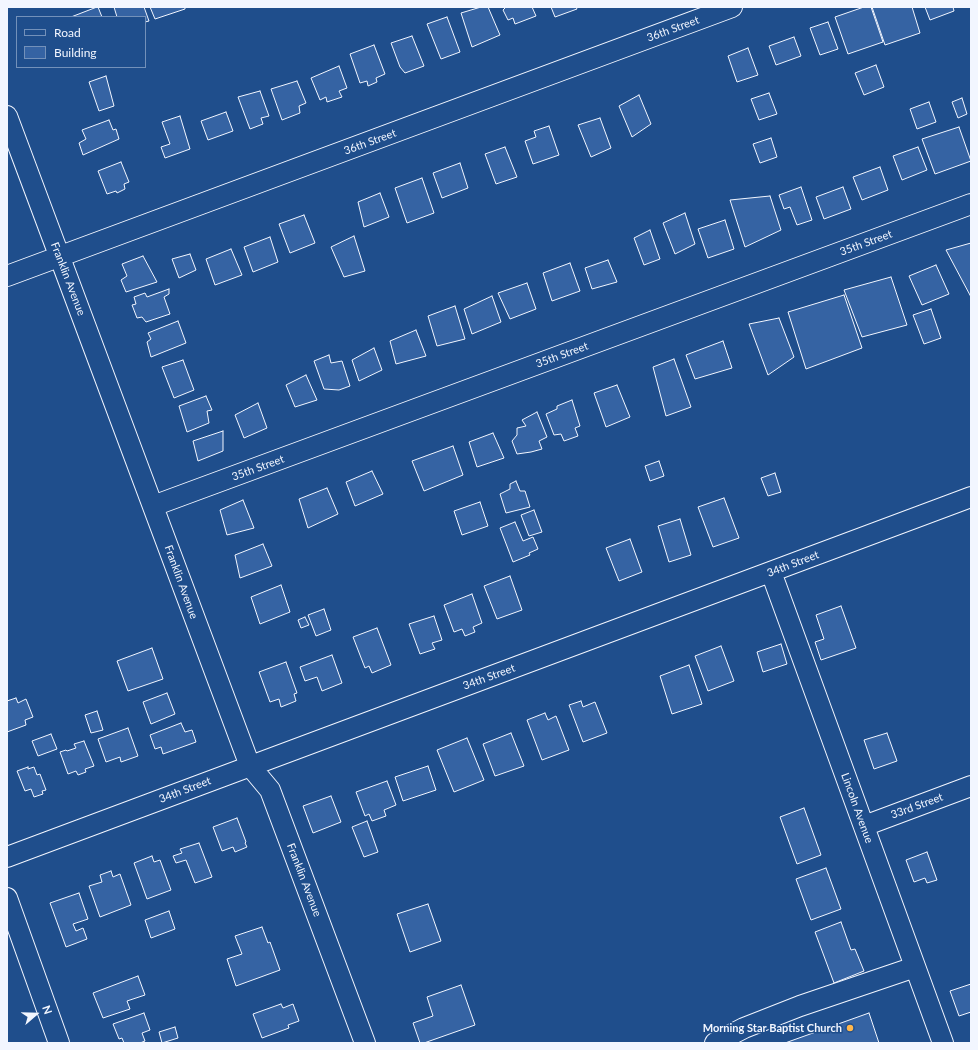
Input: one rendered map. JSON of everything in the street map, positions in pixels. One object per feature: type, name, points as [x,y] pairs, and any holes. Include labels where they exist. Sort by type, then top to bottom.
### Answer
[{"type":"street","name":"36th Street","points":[[7,276],[732,7]]},
{"type":"street","name":"Franklin Avenue","points":[[7,116],[250,766],[270,790],[365,1043]]},
{"type":"street","name":"35th Street","points":[[153,506],[971,204]]},
{"type":"street","name":"34th Street","points":[[7,857],[971,498]]},
{"type":"street","name":"Lincoln Avenue","points":[[771,572],[943,1043]]},
{"type":"street","name":"33rd Street","points":[[864,826],[971,786]]},
{"type":"street","points":[[7,898],[59,1043]]},
{"type":"street","points":[[715,1043],[744,1028],[800,1006],[915,967]]},
{"type":"building","points":[[98,7],[102,16],[74,16]]},
{"type":"building","points":[[114,7],[144,7],[149,21],[146,22],[146,16],[117,16]]},
{"type":"building","points":[[150,7],[185,7],[185,9],[155,19]]},
{"type":"building","points":[[481,7],[488,7],[500,35],[472,47],[461,13]]},
{"type":"building","points":[[505,7],[532,7],[536,16],[515,24],[513,18],[508,20],[503,10]]},
{"type":"building","points":[[551,7],[576,7],[577,9],[555,17]]},
{"type":"building","points":[[864,7],[871,7],[883,42],[848,54],[835,17]]},
{"type":"building","points":[[872,7],[912,7],[920,33],[885,45]]},
{"type":"building","points":[[925,7],[953,7],[954,11],[930,20]]},
{"type":"building","points":[[447,17],[460,52],[441,59],[427,24]]},
{"type":"building","points":[[828,22],[838,49],[820,55],[810,28]]},
{"type":"building","points":[[412,36],[424,66],[405,73],[400,67],[391,43]]},
{"type":"building","points":[[794,37],[801,56],[776,65],[769,46]]},
{"type":"building","points":[[374,45],[385,74],[376,78],[377,82],[368,86],[367,81],[360,83],[350,54]]},
{"type":"building","points":[[748,48],[758,75],[737,82],[728,56]]},
{"type":"building","points":[[876,65],[884,87],[864,95],[855,73]]},
{"type":"building","points":[[339,66],[347,88],[339,91],[342,97],[327,102],[326,97],[320,100],[311,78]]},
{"type":"building","points":[[106,76],[114,106],[99,111],[89,82]]},
{"type":"building","points":[[297,81],[306,103],[299,106],[300,113],[282,120],[271,89]]},
{"type":"building","points":[[260,91],[269,116],[261,118],[263,124],[250,129],[238,97]]},
{"type":"building","points":[[769,93],[777,114],[759,120],[751,99]]},
{"type":"building","points":[[639,95],[651,124],[632,137],[619,106]]},
{"type":"building","points":[[962,98],[967,114],[958,118],[952,102]]},
{"type":"building","points":[[929,102],[936,122],[917,129],[910,109]]},
{"type":"building","points":[[226,112],[233,131],[208,140],[201,121]]},
{"type":"building","points":[[180,116],[190,149],[165,158],[161,147],[170,144],[162,122]]},
{"type":"building","points":[[600,118],[611,148],[591,157],[578,125]]},
{"type":"building","points":[[109,120],[113,130],[116,129],[119,139],[83,155],[79,143],[86,139],[82,130]]},
{"type":"building","points":[[549,126],[559,155],[533,164],[525,141],[536,137],[534,131]]},
{"type":"building","points":[[959,127],[971,161],[935,174],[922,139]]},
{"type":"building","points":[[771,138],[777,157],[760,163],[753,144]]},
{"type":"building","points":[[505,147],[517,177],[496,184],[485,154]]},
{"type":"building","points":[[918,147],[927,170],[902,180],[893,156]]},
{"type":"building","points":[[121,162],[129,182],[124,184],[125,189],[117,193],[116,191],[107,194],[98,171]]},
{"type":"building","points":[[460,163],[468,188],[442,198],[433,173]]},
{"type":"building","points":[[880,167],[888,190],[862,200],[853,177]]},
{"type":"building","points":[[422,178],[434,213],[407,223],[395,188]]},
{"type":"building","points":[[801,187],[812,220],[797,225],[790,207],[784,209],[779,195]]},
{"type":"building","points":[[843,187],[851,209],[824,219],[816,197]]},
{"type":"building","points":[[380,193],[389,217],[364,227],[358,202]]},
{"type":"building","points":[[770,196],[781,230],[745,247],[730,200]]},
{"type":"building","points":[[685,213],[695,244],[675,254],[663,223]]},
{"type":"building","points":[[304,215],[315,243],[290,253],[279,224]]},
{"type":"building","points":[[725,220],[734,249],[708,258],[698,229]]},
{"type":"building","points":[[650,230],[660,259],[644,265],[634,238]]},
{"type":"building","points":[[354,236],[365,271],[344,277],[331,247]]},
{"type":"building","points":[[270,237],[278,262],[253,272],[244,247]]},
{"type":"building","points":[[971,243],[971,297],[946,250]]},
{"type":"building","points":[[231,249],[242,275],[215,285],[206,259]]},
{"type":"building","points":[[190,254],[196,270],[179,278],[172,259]]},
{"type":"building","points":[[143,256],[157,282],[126,292],[121,280],[127,276],[122,264]]},
{"type":"building","points":[[608,260],[617,282],[592,289],[585,268]]},
{"type":"building","points":[[570,263],[580,291],[552,301],[543,273]]},
{"type":"building","points":[[936,265],[949,294],[922,305],[909,276]]},
{"type":"building","points":[[891,277],[907,325],[862,337],[844,290]]},
{"type":"building","points":[[527,283],[536,309],[510,319],[498,293]]},
{"type":"building","points":[[169,289],[169,294],[164,297],[170,314],[146,322],[142,317],[137,318],[132,305],[136,304],[134,297],[145,293],[147,297]]},
{"type":"building","points":[[844,295],[862,348],[806,369],[788,312]]},
{"type":"building","points":[[492,296],[501,322],[472,334],[464,309]]},
{"type":"building","points":[[455,306],[465,339],[437,346],[428,316]]},
{"type":"building","points":[[931,309],[941,338],[924,344],[913,315]]},
{"type":"building","points":[[779,318],[794,357],[768,375],[749,324]]},
{"type":"building","points":[[178,321],[186,343],[151,357],[147,342],[151,339],[148,333]]},
{"type":"building","points":[[416,330],[426,356],[396,364],[390,341]]},
{"type":"building","points":[[723,341],[732,368],[695,379],[686,355]]},
{"type":"building","points":[[374,348],[382,370],[359,381],[352,360]]},
{"type":"building","points":[[329,355],[331,363],[342,361],[350,386],[339,390],[324,389],[314,361]]},
{"type":"building","points":[[674,359],[691,407],[666,416],[653,367]]},
{"type":"building","points":[[183,360],[194,390],[174,398],[162,367]]},
{"type":"building","points":[[306,375],[317,400],[295,407],[286,385]]},
{"type":"building","points":[[617,385],[630,417],[606,427],[594,393]]},
{"type":"building","points":[[206,396],[212,410],[207,411],[209,423],[187,432],[179,406]]},
{"type":"building","points":[[572,400],[580,426],[575,428],[578,436],[564,441],[561,434],[554,435],[546,414],[557,409],[557,406]]},
{"type":"building","points":[[258,403],[267,428],[244,438],[235,415]]},
{"type":"building","points":[[537,412],[547,437],[539,441],[542,449],[517,454],[512,441],[517,435],[517,428],[526,426],[522,420]]},
{"type":"building","points":[[223,431],[223,451],[198,461],[193,441]]},
{"type":"building","points":[[493,433],[504,458],[477,467],[469,442]]},
{"type":"building","points":[[453,446],[463,475],[424,491],[412,461]]},
{"type":"building","points":[[659,461],[664,476],[650,481],[645,466]]},
{"type":"building","points":[[372,471],[383,494],[355,506],[346,482]]},
{"type":"building","points":[[775,473],[781,492],[768,496],[761,478]]},
{"type":"building","points":[[516,481],[520,491],[525,491],[530,507],[506,513],[500,494],[510,489],[510,484]]},
{"type":"building","points":[[327,488],[338,514],[308,528],[299,499]]},
{"type":"building","points":[[724,498],[739,538],[713,547],[698,507]]},
{"type":"building","points":[[243,500],[254,528],[227,535],[220,510]]},
{"type":"building","points":[[480,502],[488,526],[462,535],[454,511]]},
{"type":"building","points":[[534,510],[542,532],[529,536],[521,515]]},
{"type":"building","points":[[680,519],[691,555],[669,562],[658,526]]},
{"type":"building","points":[[515,522],[523,541],[533,537],[538,549],[529,553],[530,555],[513,562],[500,528]]},
{"type":"building","points":[[630,539],[642,572],[619,581],[606,548]]},
{"type":"building","points":[[263,544],[272,566],[240,578],[235,555]]},
{"type":"building","points":[[510,576],[522,610],[497,619],[484,586]]},
{"type":"building","points":[[281,585],[290,612],[260,624],[251,597]]},
{"type":"building","points":[[472,594],[482,623],[473,627],[475,632],[465,636],[462,629],[454,632],[444,605]]},
{"type":"building","points":[[841,606],[856,648],[821,660],[815,642],[824,639],[816,615]]},
{"type":"building","points":[[324,609],[331,630],[316,636],[308,615]]},
{"type":"building","points":[[434,616],[442,640],[432,643],[435,649],[420,654],[409,624]]},
{"type":"building","points":[[305,617],[309,625],[301,628],[298,620]]},
{"type":"building","points":[[377,628],[391,665],[372,673],[369,666],[365,668],[353,637]]},
{"type":"building","points":[[781,644],[787,664],[763,672],[757,652]]},
{"type":"building","points":[[721,646],[734,681],[708,691],[695,656]]},
{"type":"building","points":[[152,648],[163,679],[128,691],[117,661]]},
{"type":"building","points":[[332,655],[342,683],[322,691],[317,677],[305,681],[300,667]]},
{"type":"building","points":[[286,662],[297,693],[294,694],[296,701],[281,707],[279,699],[270,702],[259,672]]},
{"type":"building","points":[[689,665],[702,704],[672,714],[660,676]]},
{"type":"building","points":[[167,693],[175,714],[151,724],[143,702]]},
{"type":"building","points":[[16,698],[18,703],[26,699],[33,717],[25,720],[26,725],[7,732],[7,701]]},
{"type":"building","points":[[581,701],[583,707],[595,702],[607,733],[583,742],[569,705]]},
{"type":"building","points":[[97,711],[103,730],[91,733],[85,715]]},
{"type":"building","points":[[545,713],[548,720],[556,716],[569,750],[542,760],[527,720]]},
{"type":"building","points":[[181,723],[185,732],[192,730],[196,742],[163,754],[161,747],[155,749],[150,735]]},
{"type":"building","points":[[128,728],[138,756],[121,762],[120,757],[106,762],[98,739]]},
{"type":"building","points":[[511,733],[524,766],[495,776],[483,744]]},
{"type":"building","points":[[887,733],[897,761],[874,769],[864,740]]},
{"type":"building","points":[[51,734],[57,749],[38,756],[32,741]]},
{"type":"building","points":[[467,738],[484,780],[454,792],[437,750]]},
{"type":"building","points":[[84,741],[94,766],[85,769],[86,772],[78,775],[76,771],[68,774],[60,752],[76,748],[74,744]]},
{"type":"building","points":[[428,766],[436,790],[403,801],[395,777]]},
{"type":"building","points":[[28,767],[28,769],[34,767],[37,775],[40,774],[46,790],[42,791],[43,794],[34,797],[31,789],[25,791],[17,771]]},
{"type":"building","points":[[387,781],[396,805],[384,810],[386,816],[372,821],[369,814],[365,816],[356,792]]},
{"type":"building","points":[[331,796],[341,822],[313,833],[303,806]]},
{"type":"building","points":[[804,808],[821,855],[797,864],[780,817]]},
{"type":"building","points":[[237,818],[247,847],[235,852],[233,847],[222,851],[213,827]]},
{"type":"building","points":[[367,821],[378,852],[364,857],[352,827]]},
{"type":"building","points":[[199,843],[212,877],[195,883],[186,860],[176,863],[173,856],[182,853],[180,849]]},
{"type":"building","points":[[927,852],[937,880],[927,883],[925,878],[914,882],[906,860]]},
{"type":"building","points":[[152,856],[154,862],[160,860],[171,890],[147,899],[134,863]]},
{"type":"building","points":[[826,868],[841,909],[811,920],[796,879]]},
{"type":"building","points":[[111,871],[113,877],[120,874],[131,905],[100,917],[89,886],[102,882],[100,875]]},
{"type":"building","points":[[79,893],[88,919],[73,924],[76,931],[83,928],[87,939],[66,947],[50,903]]},
{"type":"building","points":[[428,904],[441,941],[410,952],[397,914]]},
{"type":"building","points":[[169,911],[175,929],[151,938],[145,920]]},
{"type":"building","points":[[841,922],[851,950],[855,949],[864,971],[834,983],[815,932]]},
{"type":"building","points":[[262,927],[268,943],[270,942],[280,970],[236,986],[227,959],[242,954],[235,936]]},
{"type":"building","points":[[138,976],[145,995],[127,1001],[130,1009],[103,1018],[93,993]]},
{"type":"building","points":[[971,984],[971,1012],[959,1016],[950,991]]},
{"type":"building","points":[[461,985],[475,1025],[424,1043],[420,1043],[413,1023],[433,1016],[427,997]]},
{"type":"building","points":[[281,1004],[283,1008],[293,1004],[299,1021],[288,1025],[289,1028],[262,1038],[253,1014]]},
{"type":"building","points":[[144,1013],[150,1030],[142,1033],[145,1041],[140,1043],[124,1043],[122,1038],[119,1039],[113,1024]]},
{"type":"building","name":"Morning Star Baptist Church","points":[[869,1013],[879,1043],[785,1043]]},
{"type":"building","points":[[175,1027],[178,1038],[162,1043],[159,1032]]},
{"type":"place","name":"Morning Star Baptist Church","points":[[850,1028]]}]
